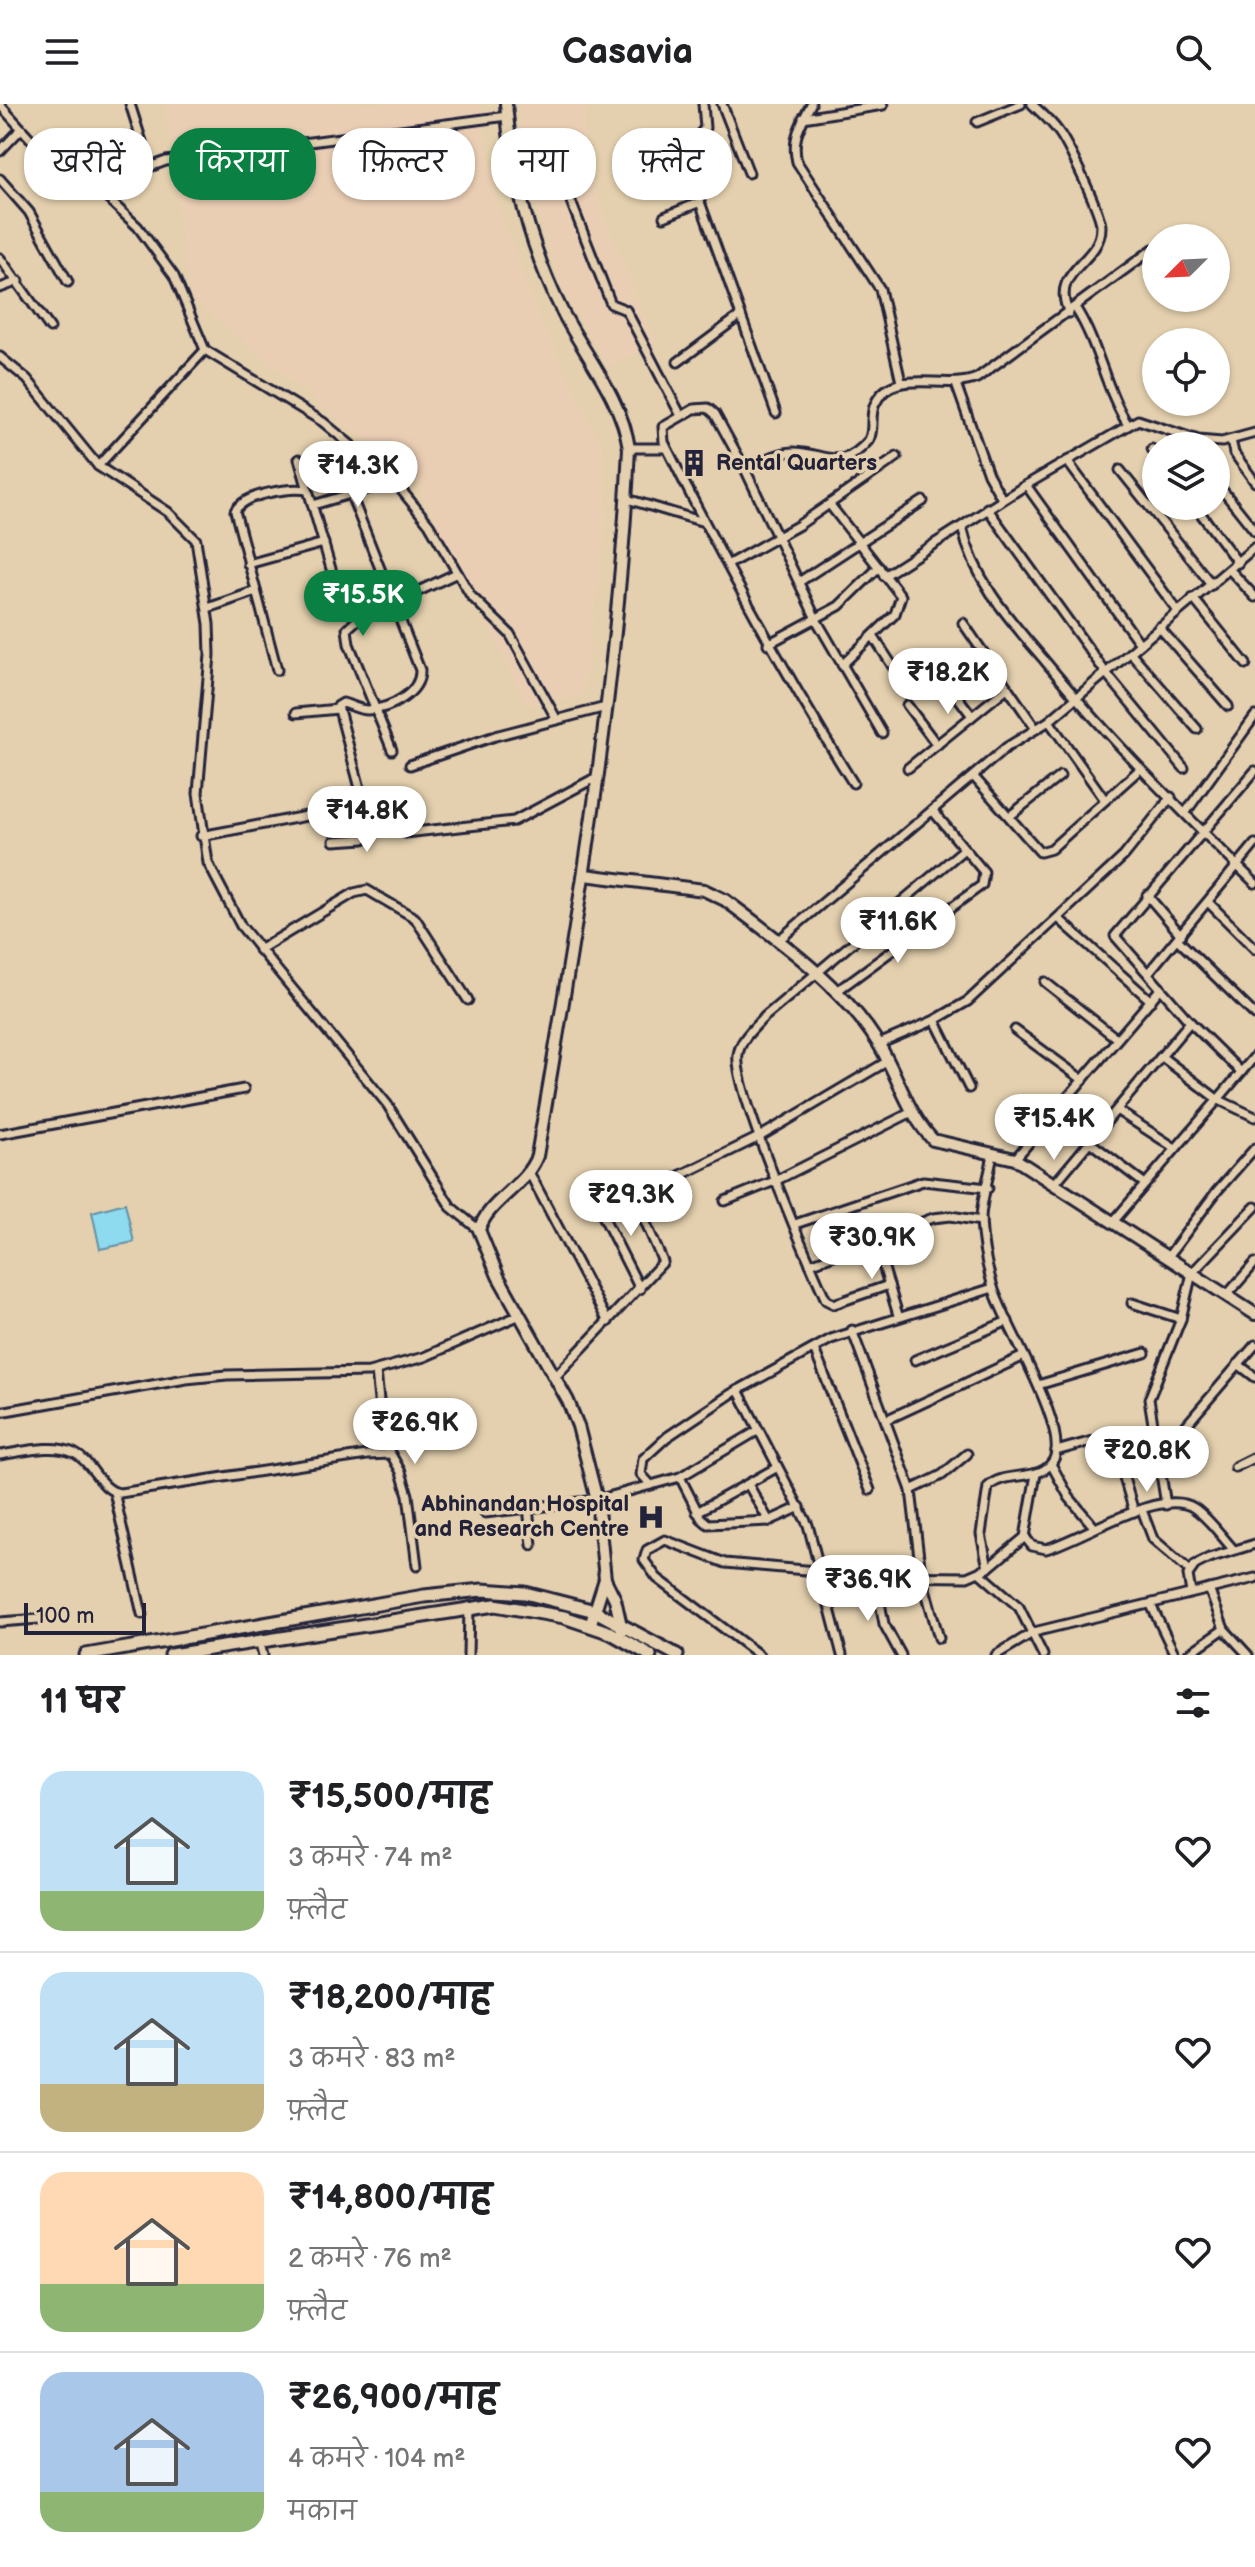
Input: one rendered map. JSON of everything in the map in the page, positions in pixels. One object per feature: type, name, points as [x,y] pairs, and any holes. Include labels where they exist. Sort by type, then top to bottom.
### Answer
[{"type":"main road","points":[[86,1655],[470,1590],[525,1593],[595,1611],[677,1655]]},
{"type":"main road","points":[[171,1655],[469,1607],[526,1609],[590,1626],[650,1655]]},
{"type":"street","points":[[130,104],[138,128]]},
{"type":"street","points":[[703,104],[705,128],[691,145],[700,202],[776,413]]},
{"type":"street","points":[[722,104],[749,173]]},
{"type":"street","points":[[801,104],[807,111]]},
{"type":"street","points":[[977,122],[1021,104]]},
{"type":"street","points":[[1032,104],[1065,142],[1102,224],[1097,240],[1063,288],[1063,300],[1093,338],[1115,402],[1128,425]]},
{"type":"street","points":[[0,105],[24,132]]},
{"type":"street","points":[[807,111],[883,105]]},
{"type":"street","points":[[153,166],[166,161],[506,110],[523,209],[553,291],[616,407],[629,448],[627,499],[585,875],[537,1156],[530,1174],[486,1215],[479,1230],[482,1244],[555,1377],[578,1426],[597,1500],[605,1579],[615,1599],[623,1640]]},
{"type":"street","points":[[807,111],[793,148],[797,162],[880,289],[901,382]]},
{"type":"street","points":[[0,151],[21,129]]},
{"type":"street","points":[[0,179],[34,220],[68,282]]},
{"type":"street","points":[[109,200],[138,227],[174,276],[205,350],[323,422],[394,481],[429,524],[478,604],[510,634],[557,720]]},
{"type":"street","points":[[570,200],[611,304],[626,310],[681,416]]},
{"type":"street","points":[[664,217],[700,202]]},
{"type":"street","points":[[0,258],[50,328]]},
{"type":"street","points":[[745,469],[792,452],[832,461],[849,456],[869,440],[873,432],[871,415],[882,392],[901,382],[956,384],[977,378],[1073,311],[1142,258]]},
{"type":"street","points":[[0,288],[19,281]]},
{"type":"street","points":[[678,362],[741,315]]},
{"type":"street","points":[[98,466],[205,350]]},
{"type":"street","points":[[0,357],[27,379],[98,466],[168,512],[190,531],[200,553],[208,608],[210,655],[198,793],[201,836],[219,890],[259,950],[387,1104],[451,1207],[479,1230]]},
{"type":"street","points":[[956,384],[988,474],[1002,499]]},
{"type":"street","points":[[853,783],[768,644],[666,448],[661,431],[681,416],[698,408],[711,410],[745,469],[817,621],[882,733]]},
{"type":"street","points":[[884,576],[987,508],[1143,419],[1198,440],[1231,440],[1255,433]]},
{"type":"street","points":[[1231,440],[1234,453],[1255,482]]},
{"type":"street","points":[[629,448],[666,448]]},
{"type":"street","points":[[729,564],[830,505],[897,457]]},
{"type":"street","points":[[299,459],[336,586]]},
{"type":"street","points":[[1067,461],[1177,610]]},
{"type":"street","points":[[1120,470],[1212,585]]},
{"type":"street","points":[[313,505],[394,481]]},
{"type":"street","points":[[1026,485],[1140,644]]},
{"type":"street","points":[[277,670],[236,519],[238,506],[291,489],[308,490]]},
{"type":"street","points":[[296,713],[338,709],[343,703],[364,710],[377,709],[411,693],[420,681],[420,670],[351,495]]},
{"type":"street","points":[[627,499],[704,522]]},
{"type":"street","points":[[1230,500],[1255,531]]},
{"type":"street","points":[[799,582],[923,501]]},
{"type":"street","points":[[830,505],[901,596],[895,614],[842,665]]},
{"type":"street","points":[[987,508],[1106,673],[1184,768]]},
{"type":"street","points":[[1206,520],[1238,563]]},
{"type":"street","points":[[962,527],[970,558],[1001,609],[1139,770],[1171,797],[1255,883]]},
{"type":"street","points":[[248,564],[324,543]]},
{"type":"street","points":[[776,938],[1013,742],[1049,721],[1255,547]]},
{"type":"street","points":[[768,644],[817,621],[839,606],[879,567]]},
{"type":"street","points":[[1230,570],[1255,597]]},
{"type":"street","points":[[392,750],[349,644],[347,629],[357,620],[457,573]]},
{"type":"street","points":[[208,608],[256,591]]},
{"type":"street","points":[[1193,598],[1246,664]]},
{"type":"street","points":[[963,623],[1036,729]]},
{"type":"street","points":[[1159,627],[1228,706]]},
{"type":"street","points":[[873,636],[903,682]]},
{"type":"street","points":[[1131,653],[1197,729]]},
{"type":"street","points":[[939,672],[972,716]]},
{"type":"street","points":[[908,768],[1007,688]]},
{"type":"street","points":[[907,705],[937,745]]},
{"type":"street","points":[[410,765],[495,736],[606,707]]},
{"type":"street","points":[[338,709],[359,786],[370,804],[398,830],[414,835],[514,821],[595,778]]},
{"type":"street","points":[[1186,812],[1255,716]]},
{"type":"street","points":[[1049,721],[1105,800]]},
{"type":"street","points":[[974,777],[1035,848],[1046,852],[1139,770]]},
{"type":"street","points":[[1241,1072],[1190,1022],[1115,936],[1201,829],[1255,771]]},
{"type":"street","points":[[1010,816],[1060,776]]},
{"type":"street","points":[[879,1044],[935,1020],[968,1001],[1138,841],[1171,797]]},
{"type":"street","points":[[201,836],[370,804]]},
{"type":"street","points":[[837,991],[982,885],[984,872],[933,811]]},
{"type":"street","points":[[334,841],[364,839],[376,823],[387,819]]},
{"type":"street","points":[[1149,972],[1255,844]]},
{"type":"street","points":[[889,1285],[829,1304],[810,1264],[739,1075],[741,1043],[762,1019],[963,850]]},
{"type":"street","points":[[585,875],[704,890],[725,900],[776,938],[837,991],[879,1044],[912,1112],[927,1134],[939,1144],[1015,1159],[1255,1314]]},
{"type":"street","points":[[259,950],[354,893],[367,890],[415,918],[468,1000]]},
{"type":"street","points":[[1147,895],[1179,937],[1255,1015]]},
{"type":"street","points":[[1209,903],[1255,949]]},
{"type":"street","points":[[1058,918],[1151,1001]]},
{"type":"street","points":[[1045,982],[1116,1038]]},
{"type":"street","points":[[1015,1159],[1161,988]]},
{"type":"street","points":[[935,1020],[969,1088]]},
{"type":"street","points":[[1055,1183],[1190,1022]]},
{"type":"street","points":[[1015,1030],[1083,1080]]},
{"type":"street","points":[[1113,1222],[1255,1056]]},
{"type":"street","points":[[1162,1057],[1217,1099],[1255,1117]]},
{"type":"street","points":[[555,1377],[663,1262],[638,1200],[645,1192],[761,1136],[888,1061]]},
{"type":"street","points":[[0,1134],[244,1089]]},
{"type":"street","points":[[1118,1111],[1175,1148]]},
{"type":"street","points":[[725,1201],[777,1180],[912,1112]]},
{"type":"street","points":[[1091,1143],[1145,1184]]},
{"type":"street","points":[[1167,1258],[1217,1191],[1255,1148]]},
{"type":"street","points":[[988,1568],[981,1534],[988,1487],[997,1480],[1036,1474],[1051,1464],[1056,1451],[1038,1385],[993,1288],[981,1221],[993,1153]]},
{"type":"street","points":[[530,1174],[608,1322]]},
{"type":"street","points":[[795,1224],[923,1181],[988,1188]]},
{"type":"street","points":[[595,1200],[640,1289]]},
{"type":"street","points":[[1166,1505],[1149,1399],[1181,1319],[1192,1273],[1255,1207]]},
{"type":"street","points":[[810,1264],[938,1217],[981,1221]]},
{"type":"street","points":[[875,1239],[898,1315]]},
{"type":"street","points":[[1227,1295],[1255,1263]]},
{"type":"street","points":[[651,1485],[641,1474],[640,1465],[647,1454],[738,1390],[852,1330],[993,1288]]},
{"type":"street","points":[[1132,1303],[1181,1319]]},
{"type":"street","points":[[0,1412],[186,1379],[376,1371],[424,1357],[520,1315]]},
{"type":"street","points":[[915,1360],[1008,1321]]},
{"type":"street","points":[[852,1330],[911,1490],[921,1574],[939,1638]]},
{"type":"street","points":[[1159,1457],[1255,1345]]},
{"type":"street","points":[[814,1349],[870,1490]]},
{"type":"street","points":[[1038,1385],[1145,1353]]},
{"type":"street","points":[[886,1420],[1024,1356]]},
{"type":"street","points":[[1238,1364],[1255,1377]]},
{"type":"street","points":[[376,1371],[380,1421],[389,1454],[401,1472],[408,1495],[417,1566]]},
{"type":"street","points":[[738,1390],[776,1468],[800,1507],[821,1568],[842,1655]]},
{"type":"street","points":[[485,1513],[597,1500],[680,1477],[757,1431]]},
{"type":"street","points":[[1056,1451],[1096,1440],[1115,1447],[1138,1511],[1153,1539],[1189,1570],[1191,1593]]},
{"type":"street","points":[[0,1455],[65,1450],[85,1460],[114,1492],[142,1614]]},
{"type":"street","points":[[114,1492],[389,1454]]},
{"type":"street","points":[[911,1490],[942,1475],[967,1454]]},
{"type":"street","points":[[1235,1467],[1255,1457]]},
{"type":"street","points":[[1051,1464],[1069,1497],[1095,1528]]},
{"type":"street","points":[[697,1512],[749,1486],[776,1468]]},
{"type":"street","points":[[759,1655],[657,1578],[644,1560],[647,1550],[665,1540],[716,1561],[821,1568],[875,1576],[921,1574],[967,1577],[988,1568],[1025,1537],[1036,1474]]},
{"type":"street","points":[[680,1477],[704,1522],[714,1525],[769,1521],[800,1507]]},
{"type":"street","points":[[749,1486],[769,1521]]},
{"type":"street","points":[[1025,1537],[1032,1546],[1046,1549],[1138,1511],[1182,1504],[1196,1510],[1233,1549]]},
{"type":"street","points":[[528,1507],[532,1545]]},
{"type":"street","points":[[1189,1570],[1233,1549],[1255,1544]]},
{"type":"street","points":[[980,1573],[1019,1607],[1043,1655]]},
{"type":"street","points":[[875,1576],[884,1624],[901,1655]]},
{"type":"street","points":[[996,1655],[1034,1632],[1255,1578]]},
{"type":"street","points":[[590,1626],[605,1579]]},
{"type":"street","points":[[1209,1589],[1224,1629],[1248,1655]]},
{"type":"street","points":[[1151,1605],[1175,1655]]},
{"type":"street","points":[[468,1655],[469,1607]]},
{"type":"street","points":[[0,1622],[39,1619]]},
{"type":"street","points":[[1187,1655],[1224,1629]]},
{"type":"street","points":[[259,1640],[263,1655]]},
{"type":"shaded area","points":[[165,104],[480,104],[491,168],[491,200],[496,200],[536,311],[603,448],[607,513],[583,696],[527,705],[418,484],[190,297],[177,200],[316,200],[316,128],[169,128],[169,135]]},
{"type":"shaded area","points":[[518,104],[588,104],[584,128],[521,128]]},
{"type":"shaded area","points":[[596,196],[655,343],[608,367],[561,288],[534,200],[596,200]]},
{"type":"water","points":[[125,1203],[134,1242],[100,1249],[92,1212]]},
{"type":"place","name":"Rental Quarters","points":[[694,463]]},
{"type":"place","name":"Abhinandan Hospital and Research Centre","points":[[651,1517]]}]
